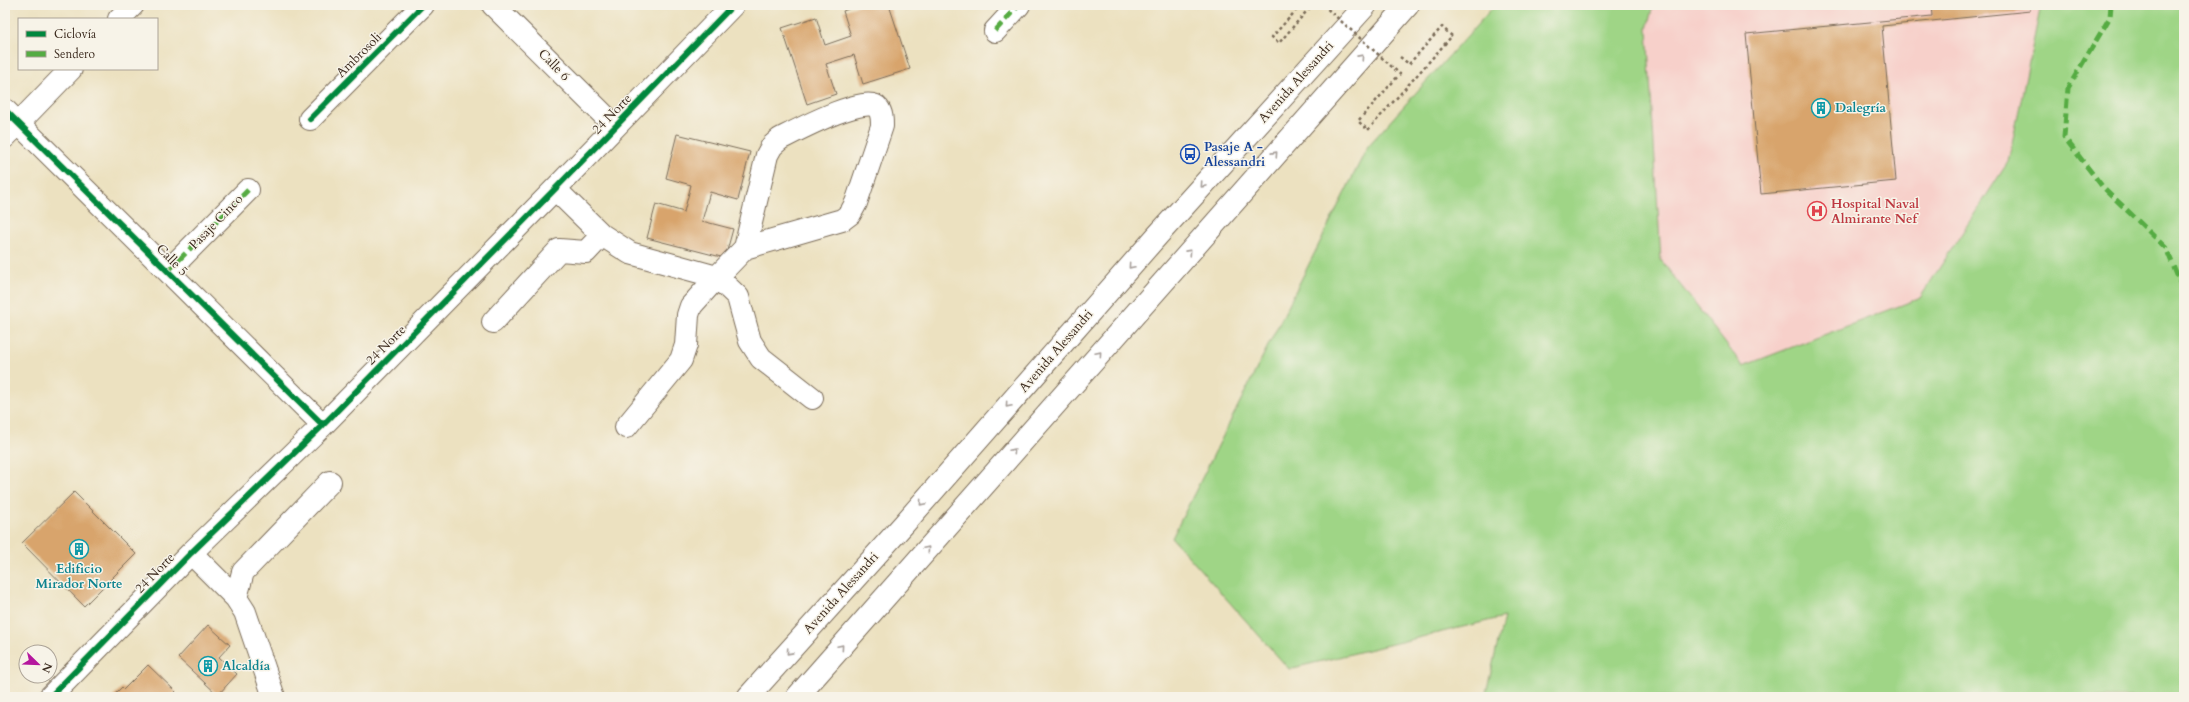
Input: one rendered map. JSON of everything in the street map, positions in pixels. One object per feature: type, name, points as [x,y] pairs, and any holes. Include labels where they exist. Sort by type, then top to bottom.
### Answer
[{"type":"street","points":[[120,18],[133,5]]},
{"type":"street","name":"Ambrosoli","points":[[310,120],[424,5]]},
{"type":"street","name":"Calle 6","points":[[493,5],[615,126]]},
{"type":"street","name":"24 Norte","points":[[50,697],[191,553],[323,425],[733,5]]},
{"type":"street","points":[[995,31],[1019,5]]},
{"type":"street","name":"Avenida Alessandri","points":[[748,697],[904,524],[1157,236],[1366,5]]},
{"type":"street","points":[[797,697],[1408,5]]},
{"type":"street","points":[[9,123],[70,70]]},
{"type":"street","points":[[626,427],[681,360],[686,345],[691,306],[745,248],[842,220],[850,214],[856,203],[882,126],[881,114],[878,107],[871,104],[854,106],[780,138],[772,146],[767,155],[745,248]]},
{"type":"street","name":"Calle 5","points":[[9,123],[168,271],[323,425]]},
{"type":"street","points":[[555,189],[602,235],[630,254],[717,277],[738,297],[750,341],[761,358],[812,398]]},
{"type":"street","name":"Pasaje Cinco","points":[[168,271],[248,190]]},
{"type":"street","points":[[493,322],[559,250],[586,252],[602,235]]},
{"type":"street","points":[[236,598],[243,572],[330,482]]},
{"type":"street","points":[[191,553],[236,598],[250,624],[274,697]]},
{"type":"path","points":[[1301,5],[1272,37],[1279,43],[1312,5]]},
{"type":"path","points":[[1322,5],[1400,74],[1358,121],[1368,130],[1452,36],[1442,27],[1409,64]]},
{"type":"shaded area","name":"Hospital Naval Almirante Nef","points":[[1653,5],[2041,5],[2008,162],[1920,298],[1743,366],[1661,260],[1647,29]]},
{"type":"green space","points":[[1495,5],[1653,5],[1647,29],[1661,260],[1743,366],[1920,298],[2008,162],[2041,5],[2184,5],[2184,697],[1485,697],[1504,617],[1289,669],[1172,538],[1368,146]]},
{"type":"building","points":[[859,5],[889,5],[910,69],[863,84],[854,55],[826,64],[836,94],[807,104],[782,28],[816,17],[825,45],[851,36],[843,11]]},
{"type":"building","name":"Dalegría","points":[[1931,5],[2030,5],[2030,11],[1882,26],[1896,181],[1761,194],[1746,34],[1932,16]]},
{"type":"building","points":[[677,134],[750,152],[738,200],[710,192],[702,221],[733,229],[725,258],[647,238],[656,204],[684,212],[691,185],[666,178]]},
{"type":"building","name":"Edificio Mirador Norte","points":[[74,492],[136,554],[84,606],[22,543]]},
{"type":"building","name":"Alcaldía","points":[[208,625],[230,645],[219,657],[237,674],[218,695],[178,658]]},
{"type":"building","points":[[148,665],[176,692],[171,697],[112,697],[122,687],[124,689]]},
{"type":"marked path","points":[[995,31],[1019,5]]},
{"type":"marked path","points":[[2111,5],[2110,17],[2068,88],[2064,137],[2102,186],[2166,248],[2184,292]]},
{"type":"marked path","points":[[168,271],[248,190]]},
{"type":"cycle path","points":[[310,119],[423,5]]},
{"type":"cycle path","points":[[50,697],[191,553],[323,425],[733,5]]},
{"type":"cycle path","points":[[5,110],[323,425]]},
{"type":"place","name":"Dalegría","points":[[1821,108]]},
{"type":"place","name":"Pasaje A - Alessandri","points":[[1190,154]]},
{"type":"place","name":"Hospital Naval Almirante Nef","points":[[1817,211]]},
{"type":"place","name":"Edificio Mirador Norte","points":[[79,549]]},
{"type":"place","name":"Alcaldía","points":[[208,666]]}]
